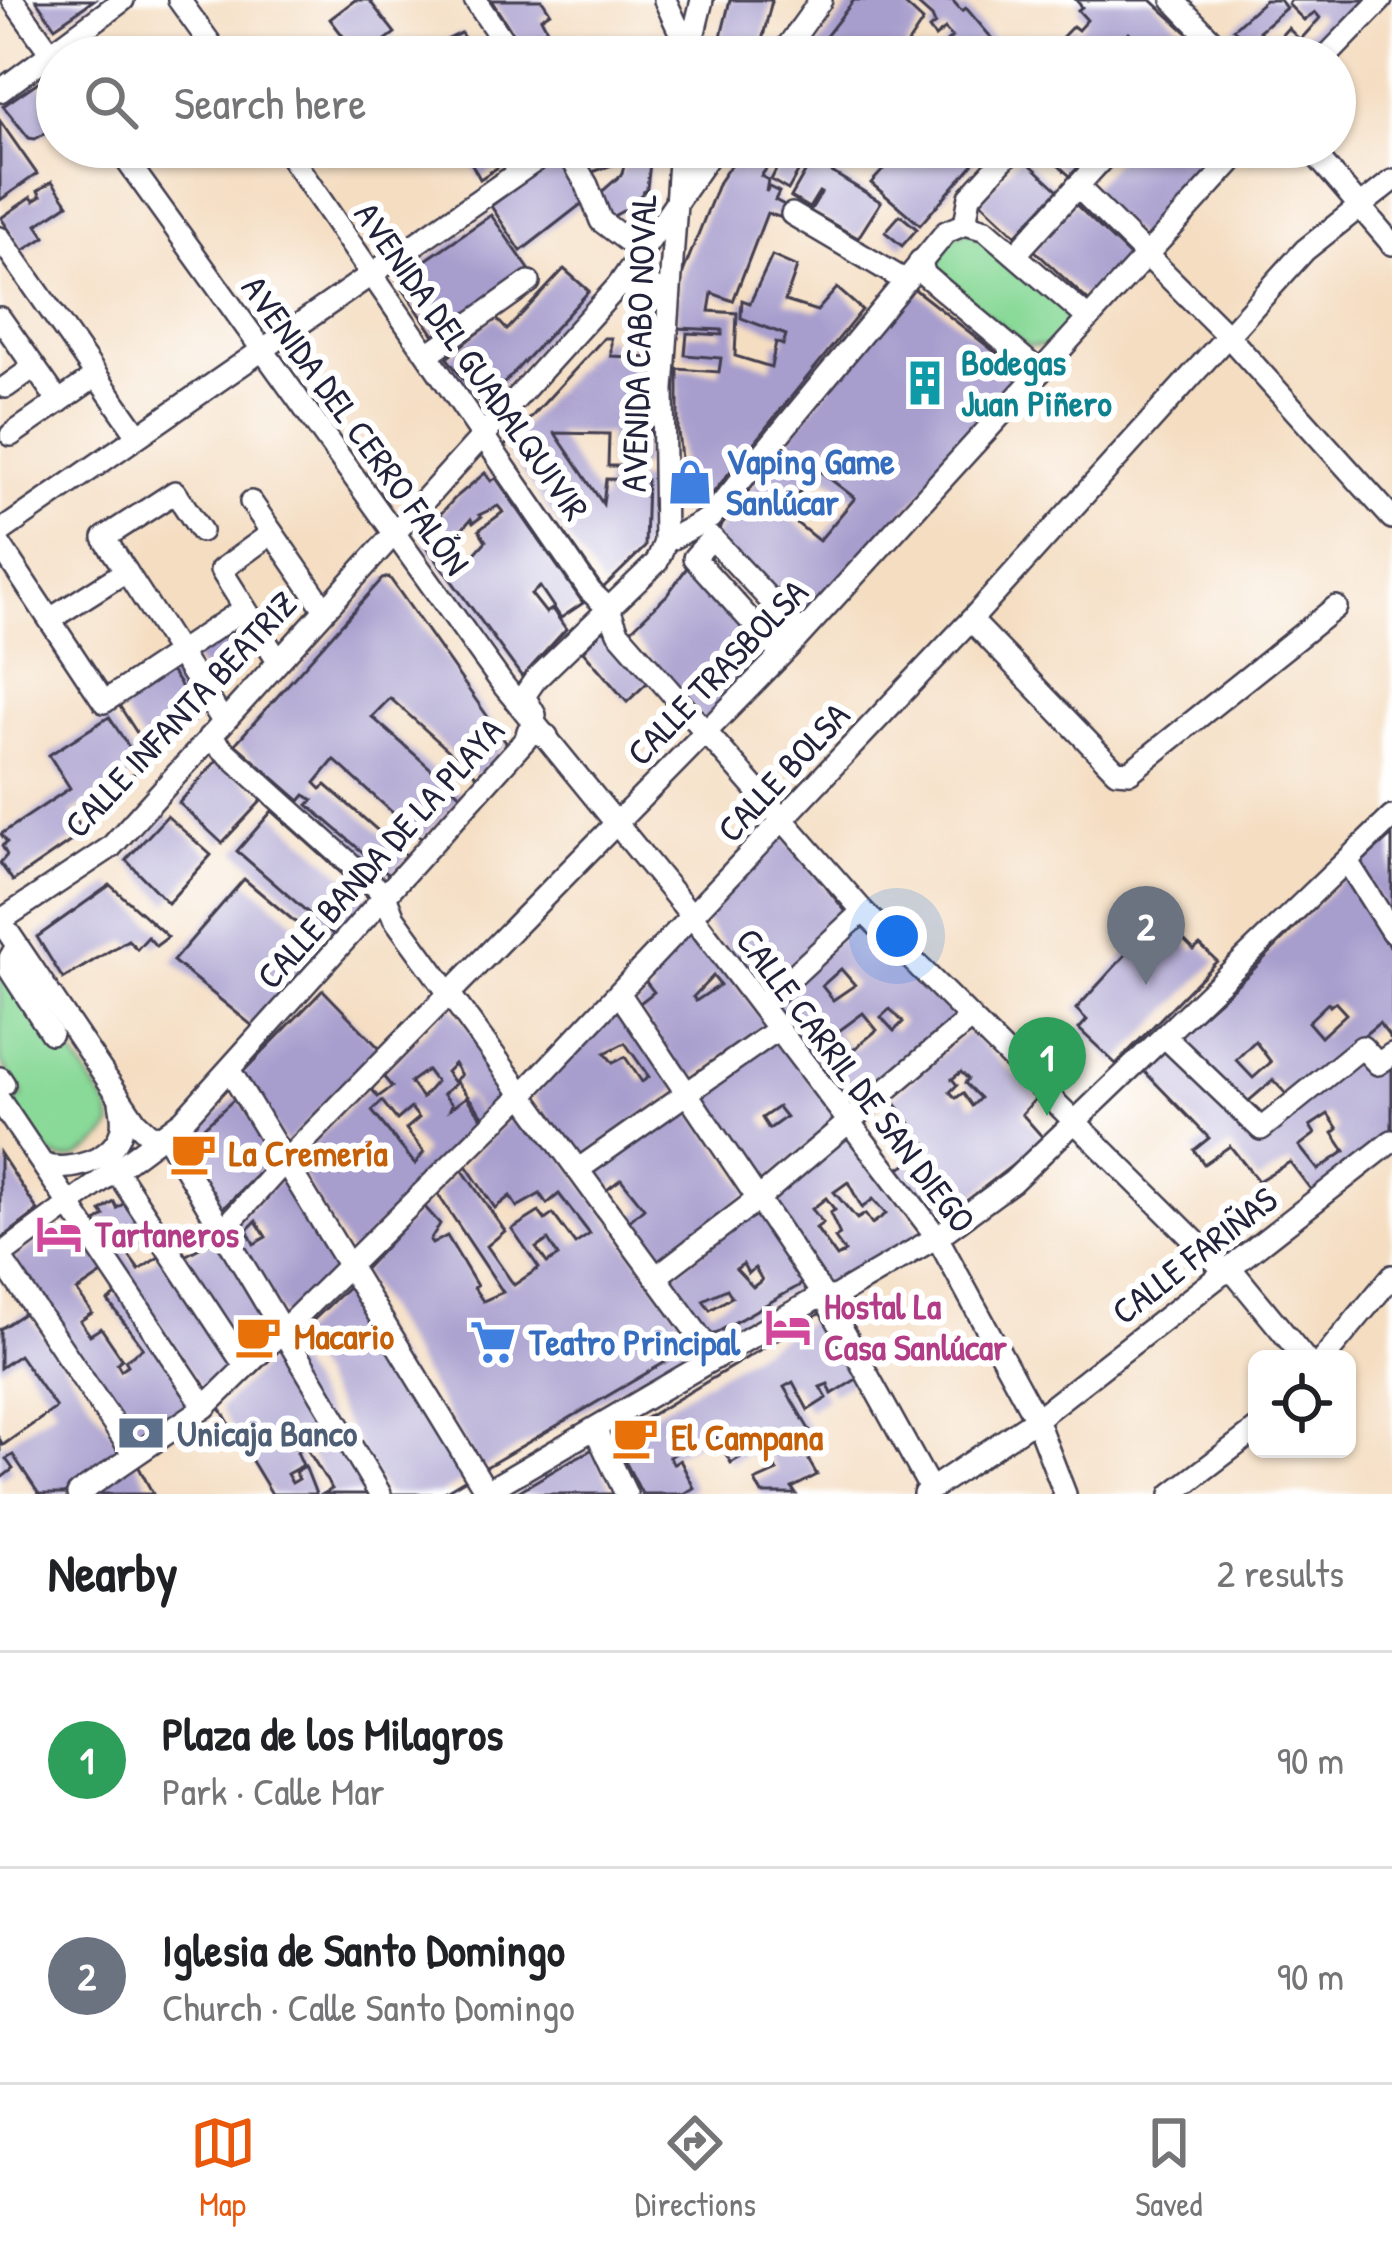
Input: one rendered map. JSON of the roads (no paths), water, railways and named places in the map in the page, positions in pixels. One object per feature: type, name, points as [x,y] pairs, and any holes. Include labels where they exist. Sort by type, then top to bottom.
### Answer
[{"type":"street","points":[[13,0],[38,36]]},
{"type":"street","points":[[80,36],[123,0]]},
{"type":"street","points":[[179,0],[205,36]]},
{"type":"street","points":[[475,0],[500,36]]},
{"type":"street","points":[[665,0],[683,36]]},
{"type":"street","points":[[692,36],[702,0]]},
{"type":"street","points":[[795,36],[821,0]]},
{"type":"street","points":[[1173,0],[1209,36]]},
{"type":"street","points":[[1347,36],[1382,0]]},
{"type":"street","points":[[0,91],[36,69]]},
{"type":"street","name":"AVENIDA DEL CERRO FALÓN","points":[[132,168],[392,533],[504,686],[547,736]]},
{"type":"street","name":"AVENIDA DEL GUADALQUIVIR","points":[[299,168],[590,591],[609,609],[618,632],[704,734],[863,911],[1229,1271],[1297,1350]]},
{"type":"street","points":[[0,532],[524,168]]},
{"type":"street","points":[[577,168],[601,221],[642,252]]},
{"type":"street","name":"AVENIDA CABO NOVAL","points":[[665,542],[663,389],[678,168]]},
{"type":"street","name":"CALLE INFANTA BEATRIZ","points":[[0,921],[111,847],[618,286],[701,168]]},
{"type":"street","points":[[996,168],[970,196],[965,224],[986,230],[1088,318]]},
{"type":"street","points":[[1016,254],[1094,168]]},
{"type":"street","name":"CALLE TRASBOLSA","points":[[223,1230],[286,1159],[704,734],[1226,168]]},
{"type":"street","points":[[1328,168],[1392,244]]},
{"type":"street","name":"CALLE BOLSA","points":[[78,1494],[208,1404],[524,1093],[971,620],[1305,250],[1392,181]]},
{"type":"street","points":[[1077,186],[1228,336],[1392,518]]},
{"type":"street","points":[[793,214],[904,280]]},
{"type":"street","name":"CALLE BANDA DE LA PLAYA","points":[[547,736],[524,696],[535,680],[657,562],[665,542],[710,518],[904,280],[946,232],[965,224]]},
{"type":"street","points":[[0,238],[8,267],[138,435]]},
{"type":"street","points":[[920,262],[925,275],[1040,372]]},
{"type":"street","points":[[428,354],[529,282]]},
{"type":"street","points":[[618,286],[649,284],[663,295],[668,308]]},
{"type":"street","points":[[2,326],[59,402]]},
{"type":"street","points":[[6,387],[34,367]]},
{"type":"street","points":[[11,435],[96,376]]},
{"type":"street","points":[[201,532],[175,492],[104,538],[179,653],[216,729],[385,895],[394,918],[715,1358]]},
{"type":"street","points":[[251,502],[323,608]]},
{"type":"street","points":[[272,533],[221,570],[277,659]]},
{"type":"street","points":[[712,538],[797,629],[777,650],[694,558],[712,538]]},
{"type":"street","points":[[0,545],[104,702],[244,610]]},
{"type":"street","points":[[52,618],[126,572]]},
{"type":"street","points":[[971,620],[1116,771],[1130,772],[1336,608]]},
{"type":"street","name":"CALLE BANDA DE LA PLAYA","points":[[0,1256],[166,1136],[230,1072],[526,739],[528,731],[547,736]]},
{"type":"street","name":"CALLE CARRIL DE SAN DIEGO","points":[[547,736],[692,916],[937,1237],[1036,1419],[1065,1494]]},
{"type":"street","points":[[230,1072],[485,1493],[814,1300],[937,1237],[1012,1182],[1392,817]]},
{"type":"street","points":[[1347,861],[1392,932]]},
{"type":"street","points":[[760,1006],[863,911]]},
{"type":"street","points":[[0,921],[120,1101],[143,1130],[166,1136],[380,1494]]},
{"type":"street","points":[[17,946],[10,970],[51,1033]]},
{"type":"street","points":[[619,994],[825,1298],[927,1491]]},
{"type":"street","points":[[656,1277],[759,1198],[970,1019]]},
{"type":"street","points":[[579,1169],[778,1029]]},
{"type":"street","points":[[1164,1036],[1261,1129],[1362,1047],[1378,1064],[1392,1054]]},
{"type":"street","points":[[1,1088],[69,1204],[208,1404]]},
{"type":"street","points":[[44,1165],[60,1170],[79,1166],[112,1146],[123,1125],[120,1101]]},
{"type":"street","name":"CALLE FARIÑAS","points":[[927,1491],[1036,1419],[1392,1141]]},
{"type":"street","points":[[117,1172],[245,1366]]},
{"type":"street","points":[[0,1256],[133,1453]]},
{"type":"street","points":[[1330,1350],[1392,1276]]},
{"type":"street","points":[[595,1429],[626,1494]]},
{"type":"street","points":[[1172,1494],[1248,1436]]},
{"type":"place","name":"Bodegas Juan Piñero","points":[[925,383]]},
{"type":"place","name":"Vaping Game Sanlúcar","points":[[690,482]]},
{"type":"place","name":"Iglesia de Santo Domingo","points":[[1146,985]]},
{"type":"place","name":"Plaza de los Milagros","points":[[1047,1116]]},
{"type":"place","name":"La Cremería","points":[[193,1153]]},
{"type":"place","name":"Tartaneros","points":[[59,1234]]},
{"type":"place","name":"Hostal La Casa Sanlúcar","points":[[788,1327]]},
{"type":"place","name":"Macario","points":[[258,1336]]},
{"type":"place","name":"Teatro Principal","points":[[493,1342]]},
{"type":"place","name":"Unicaja Banco","points":[[141,1433]]},
{"type":"place","name":"El Campana","points":[[635,1437]]}]
